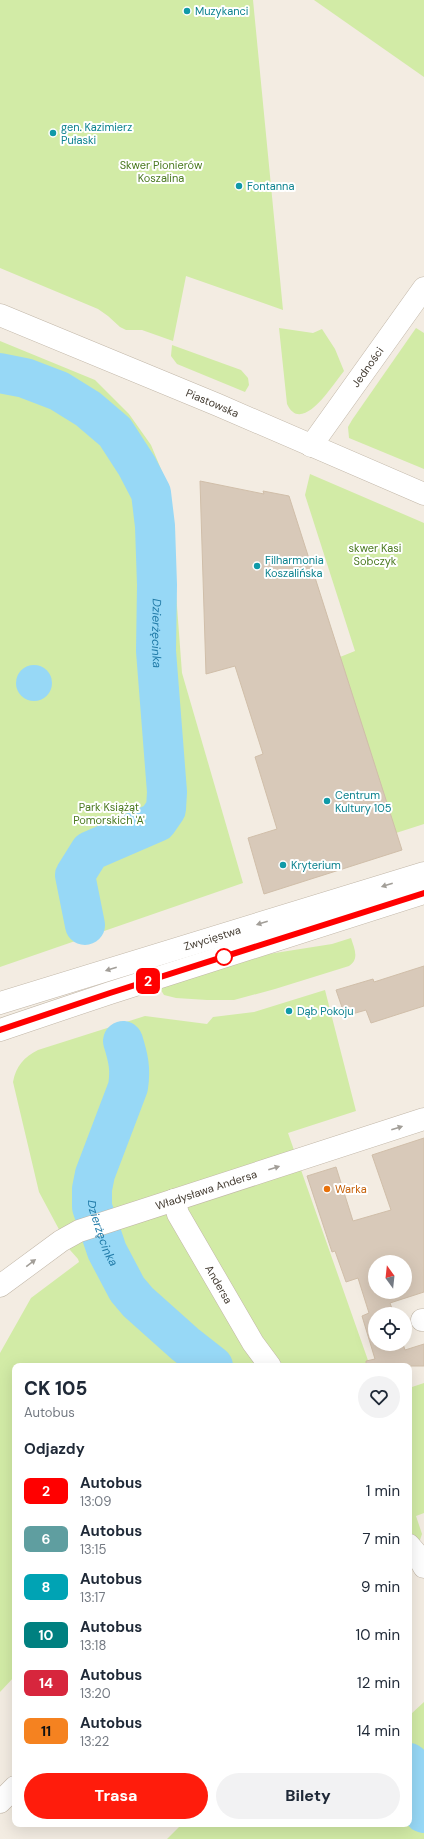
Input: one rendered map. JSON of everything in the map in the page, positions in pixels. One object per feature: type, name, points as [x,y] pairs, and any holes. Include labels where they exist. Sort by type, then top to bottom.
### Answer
[{"type":"street","name":"Jedności","points":[[311,446],[424,288]]},
{"type":"street","name":"Piastowska","points":[[0,315],[218,405],[424,494]]},
{"type":"street","name":"Zwycięstwa","points":[[0,1003],[424,873]]},
{"type":"street","name":"Zwycięstwa","points":[[0,1030],[117,990],[424,893]]},
{"type":"street","name":"Władysława Andersa","points":[[0,1286],[61,1241],[79,1231],[424,1119]]},
{"type":"street","name":"Andersa","points":[[174,1200],[178,1214],[252,1343],[268,1363]]},
{"type":"street","points":[[0,1802],[12,1790]]},
{"type":"green space","name":"Skwer Pionierów Koszalina","points":[[0,0],[253,0],[283,310],[186,276],[173,341],[142,330],[126,330],[98,309],[0,268]]},
{"type":"green space","points":[[314,0],[424,0],[424,77]]},
{"type":"green space","points":[[279,328],[313,333],[322,329],[335,349],[344,371],[317,404],[309,411],[301,414],[293,412],[287,404]]},
{"type":"green space","points":[[416,328],[424,333],[424,469],[349,438],[348,427]]},
{"type":"green space","name":"Park Książąt Pomorskich 'A'","points":[[0,341],[95,380],[129,414],[151,445],[168,486],[182,673],[243,883],[0,967]]},
{"type":"green space","points":[[172,345],[241,370],[248,378],[249,385],[245,392],[177,364],[171,356]]},
{"type":"green space","name":"skwer Kasi Sobczyk","points":[[310,474],[424,523],[424,824],[396,833],[340,657],[355,651],[305,495]]},
{"type":"green space","points":[[351,938],[355,949],[355,957],[349,966],[234,1000],[176,998],[164,995],[159,987],[256,956],[332,944]]},
{"type":"green space","points":[[325,990],[356,1111],[288,1133],[369,1363],[12,1363],[12,1679],[0,1692],[0,1353],[31,1298],[79,1262],[70,1250],[39,1192],[13,1082],[14,1076],[21,1063],[38,1050],[145,1016],[207,1024],[213,1017],[254,1012]]},
{"type":"green space","points":[[424,1383],[424,1513],[416,1516],[422,1534],[412,1563],[412,1387]]},
{"type":"green space","points":[[424,1702],[424,1839],[167,1839],[179,1827],[412,1827],[412,1713]]},
{"type":"water","points":[[37,665],[47,670],[51,676],[51,690],[47,696],[41,700],[31,701],[21,696],[17,690],[16,680],[21,670],[27,666]]},
{"type":"building","points":[[200,481],[264,494],[263,491],[289,496],[402,850],[264,894],[248,838],[277,829],[255,757],[263,754],[235,666],[206,674]]},
{"type":"building","points":[[424,966],[424,1006],[371,1023],[366,1010],[345,1016],[336,990],[373,979],[374,982]]},
{"type":"building","points":[[424,1138],[424,1292],[412,1296],[412,1255],[368,1255],[368,1299],[402,1299],[390,1303],[391,1307],[368,1307],[368,1310],[358,1278],[346,1282],[335,1251],[332,1252],[307,1176],[336,1167],[353,1221],[391,1210],[372,1155]]},
{"type":"building","points":[[368,1313],[368,1336],[362,1316]]},
{"type":"building","points":[[424,1344],[424,1366],[412,1366],[412,1363],[366,1363],[366,1361],[375,1359],[373,1351],[412,1351],[412,1348]]},
{"type":"waterway","name":"Dzierżęcinka","points":[[0,373],[25,378],[59,391],[88,409],[115,432],[137,466],[151,493],[155,526],[157,585],[156,651],[167,792],[166,809],[157,822],[90,851],[75,875],[85,925]]},
{"type":"waterway","name":"Dzierżęcinka","points":[[123,1041],[128,1063],[128,1087],[95,1174],[92,1189],[92,1207],[107,1251],[127,1289],[138,1302],[185,1344],[209,1363]]},
{"type":"waterway","name":"Dzierżęcinka","points":[[412,1773],[424,1813]]},
{"type":"bus line","name":"2","points":[[0,1030],[110,993],[424,893]]},
{"type":"place","name":"Muzykanci","points":[[187,11]]},
{"type":"place","name":"gen. Kazimierz Pułaski","points":[[53,133]]},
{"type":"place","name":"Fontanna","points":[[239,186]]},
{"type":"place","name":"Filharmonia Koszalińska","points":[[257,566]]},
{"type":"place","name":"Centrum Kultury 105","points":[[327,801]]},
{"type":"place","name":"Kryterium","points":[[283,865]]},
{"type":"place","name":"Dąb Pokoju","points":[[289,1011]]},
{"type":"place","name":"Warka","points":[[327,1189]]}]
